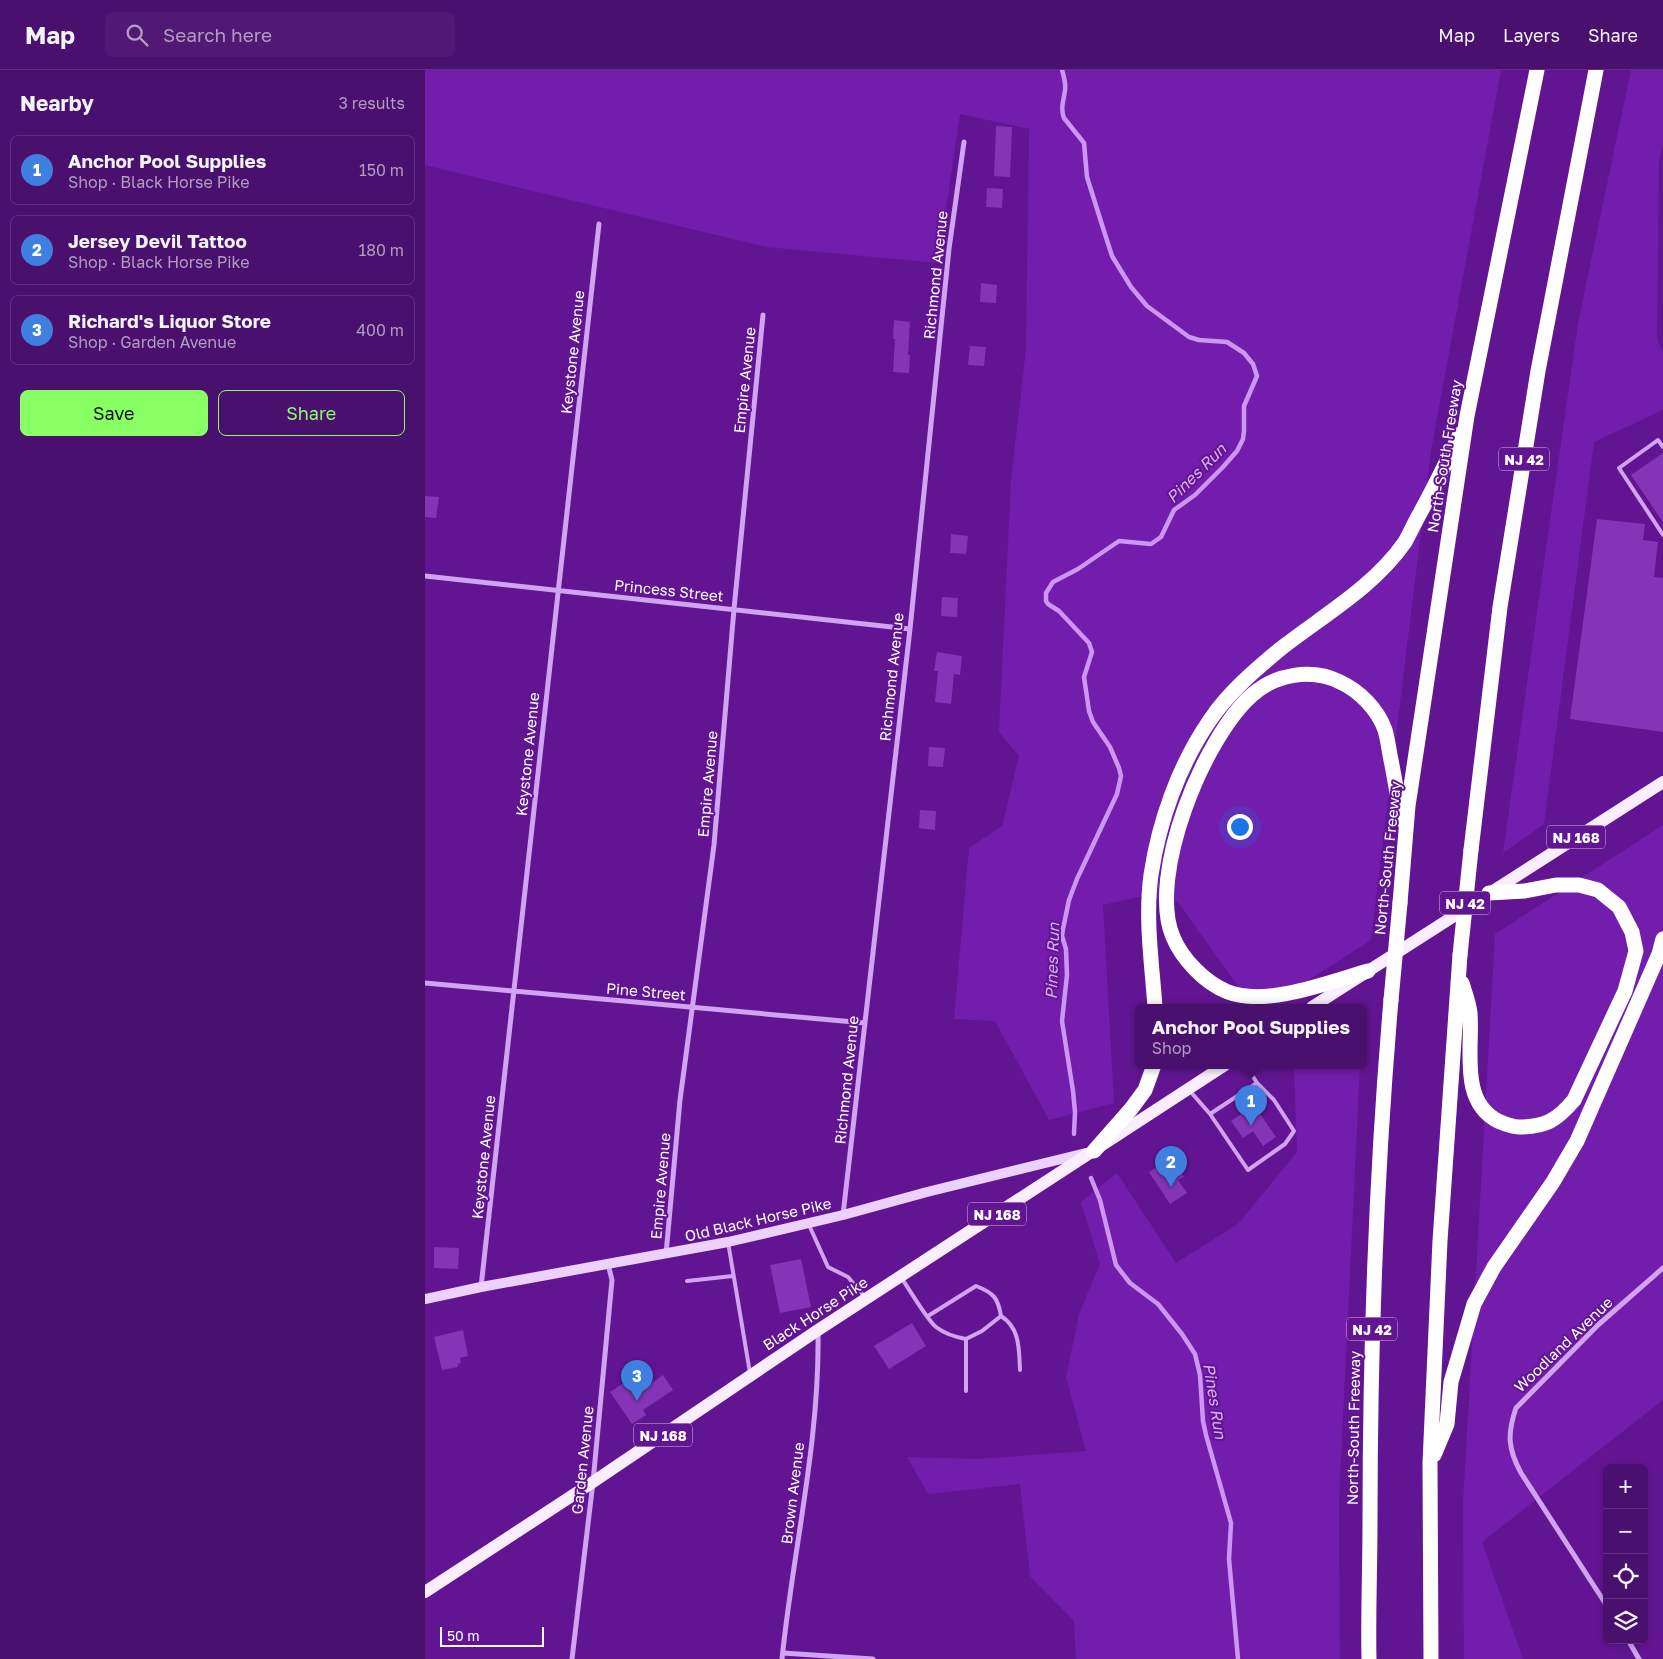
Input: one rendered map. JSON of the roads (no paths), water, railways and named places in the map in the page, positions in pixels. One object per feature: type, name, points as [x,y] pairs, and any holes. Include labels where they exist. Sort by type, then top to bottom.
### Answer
[{"type":"highway","name":"North-South Freeway","points":[[1369,1659],[1370,1406],[1374,1281],[1386,1058],[1408,806],[1467,416],[1537,70]]},
{"type":"highway","name":"NJ 42","points":[[1431,1659],[1431,1463],[1440,1241],[1460,955],[1500,607],[1536,380],[1595,70]]},
{"type":"highway","points":[[1155,1004],[1149,926],[1151,875],[1171,796],[1189,755],[1211,719],[1241,683],[1279,650],[1361,590],[1405,542],[1438,481],[1467,416]]},
{"type":"highway","points":[[1368,971],[1285,995],[1254,996],[1229,992],[1208,980],[1187,960],[1173,936],[1167,911],[1167,879],[1176,835],[1194,780],[1217,738],[1239,707],[1265,685],[1281,678],[1314,674],[1333,678],[1349,686],[1373,708],[1385,730],[1406,838]]},
{"type":"highway","points":[[1459,975],[1470,1011],[1470,1062],[1473,1084],[1477,1100],[1485,1113],[1512,1127],[1544,1125],[1562,1114],[1575,1100],[1625,991],[1636,950],[1632,932],[1619,907],[1598,890],[1579,885],[1556,885],[1525,891],[1489,892]]},
{"type":"highway","points":[[1431,1463],[1447,1424],[1451,1382],[1474,1304],[1494,1267],[1553,1182],[1577,1141],[1659,954],[1663,939]]},
{"type":"highway","points":[[1094,1151],[1145,1090],[1153,1069]]},
{"type":"main road","name":"NJ 168","points":[[1317,1004],[1663,782]]},
{"type":"main road","name":"Black Horse Pike","points":[[425,1592],[593,1482],[818,1330],[1219,1069]]},
{"type":"street","name":"Richmond Avenue","points":[[843,1215],[909,629],[949,249],[964,142]]},
{"type":"street","name":"Keystone Avenue","points":[[481,1287],[599,224]]},
{"type":"street","name":"Empire Avenue","points":[[666,1254],[680,1100],[714,845],[734,609],[763,315]]},
{"type":"street","name":"Princess Street","points":[[425,576],[909,629]]},
{"type":"street","name":"Pine Street","points":[[425,983],[865,1023]]},
{"type":"street","name":"Old Black Horse Pike","points":[[425,1299],[728,1242],[843,1215],[927,1192],[1094,1151]]},
{"type":"street","name":"Garden Avenue","points":[[572,1659],[593,1482],[611,1280],[608,1264]]},
{"type":"street","name":"Woodland Avenue","points":[[1603,1600],[1513,1459],[1510,1445],[1510,1424],[1516,1408],[1598,1326],[1663,1268]]},
{"type":"street","name":"Brown Avenue","points":[[782,1656],[808,1469],[819,1373],[818,1330]]},
{"type":"street","points":[[1630,1644],[1639,1659]]},
{"type":"street","points":[[782,1656],[873,1659]]},
{"type":"lane","points":[[1663,447],[1658,440],[1619,468],[1663,536]]},
{"type":"lane","points":[[1188,1089],[1210,1114],[1248,1170],[1285,1144],[1294,1130],[1274,1100],[1257,1083],[1248,1069]]},
{"type":"lane","points":[[1210,1114],[1257,1083]]},
{"type":"lane","points":[[807,1222],[828,1267],[848,1277],[867,1298]]},
{"type":"lane","points":[[728,1242],[750,1376]]},
{"type":"lane","points":[[687,1281],[733,1276]]},
{"type":"lane","points":[[901,1277],[935,1326],[951,1336],[965,1340],[982,1331],[1001,1316]]},
{"type":"lane","points":[[928,1316],[976,1286],[990,1291],[999,1303],[1001,1316]]},
{"type":"lane","points":[[1001,1316],[1010,1321],[1018,1338],[1020,1370]]},
{"type":"lane","points":[[965,1340],[966,1391]]},
{"type":"waterway","name":"Pines Run","points":[[1062,70],[1065,80],[1062,107],[1064,118],[1084,143],[1087,177],[1112,256],[1131,287],[1147,306],[1189,337],[1199,340],[1227,342],[1244,353],[1253,364],[1257,376],[1244,406],[1243,439],[1237,451],[1195,495],[1174,510],[1161,537],[1151,544],[1119,541],[1078,569],[1053,582],[1046,593],[1048,604],[1059,611],[1089,643],[1092,652],[1084,677],[1089,711],[1093,722],[1110,747],[1121,776],[1117,794],[1069,900],[1062,936],[1066,949],[1067,975],[1062,1021],[1073,1091],[1075,1112],[1074,1134]]},
{"type":"waterway","name":"Pines Run","points":[[1091,1178],[1100,1200],[1116,1265],[1130,1283],[1158,1304],[1195,1354],[1200,1375],[1203,1421],[1231,1523],[1229,1559],[1238,1659]]},
{"type":"place","name":"Anchor Pool Supplies","points":[[1251,1126]]},
{"type":"place","name":"Jersey Devil Tattoo","points":[[1171,1187]]},
{"type":"place","name":"Richard's Liquor Store","points":[[637,1401]]}]
